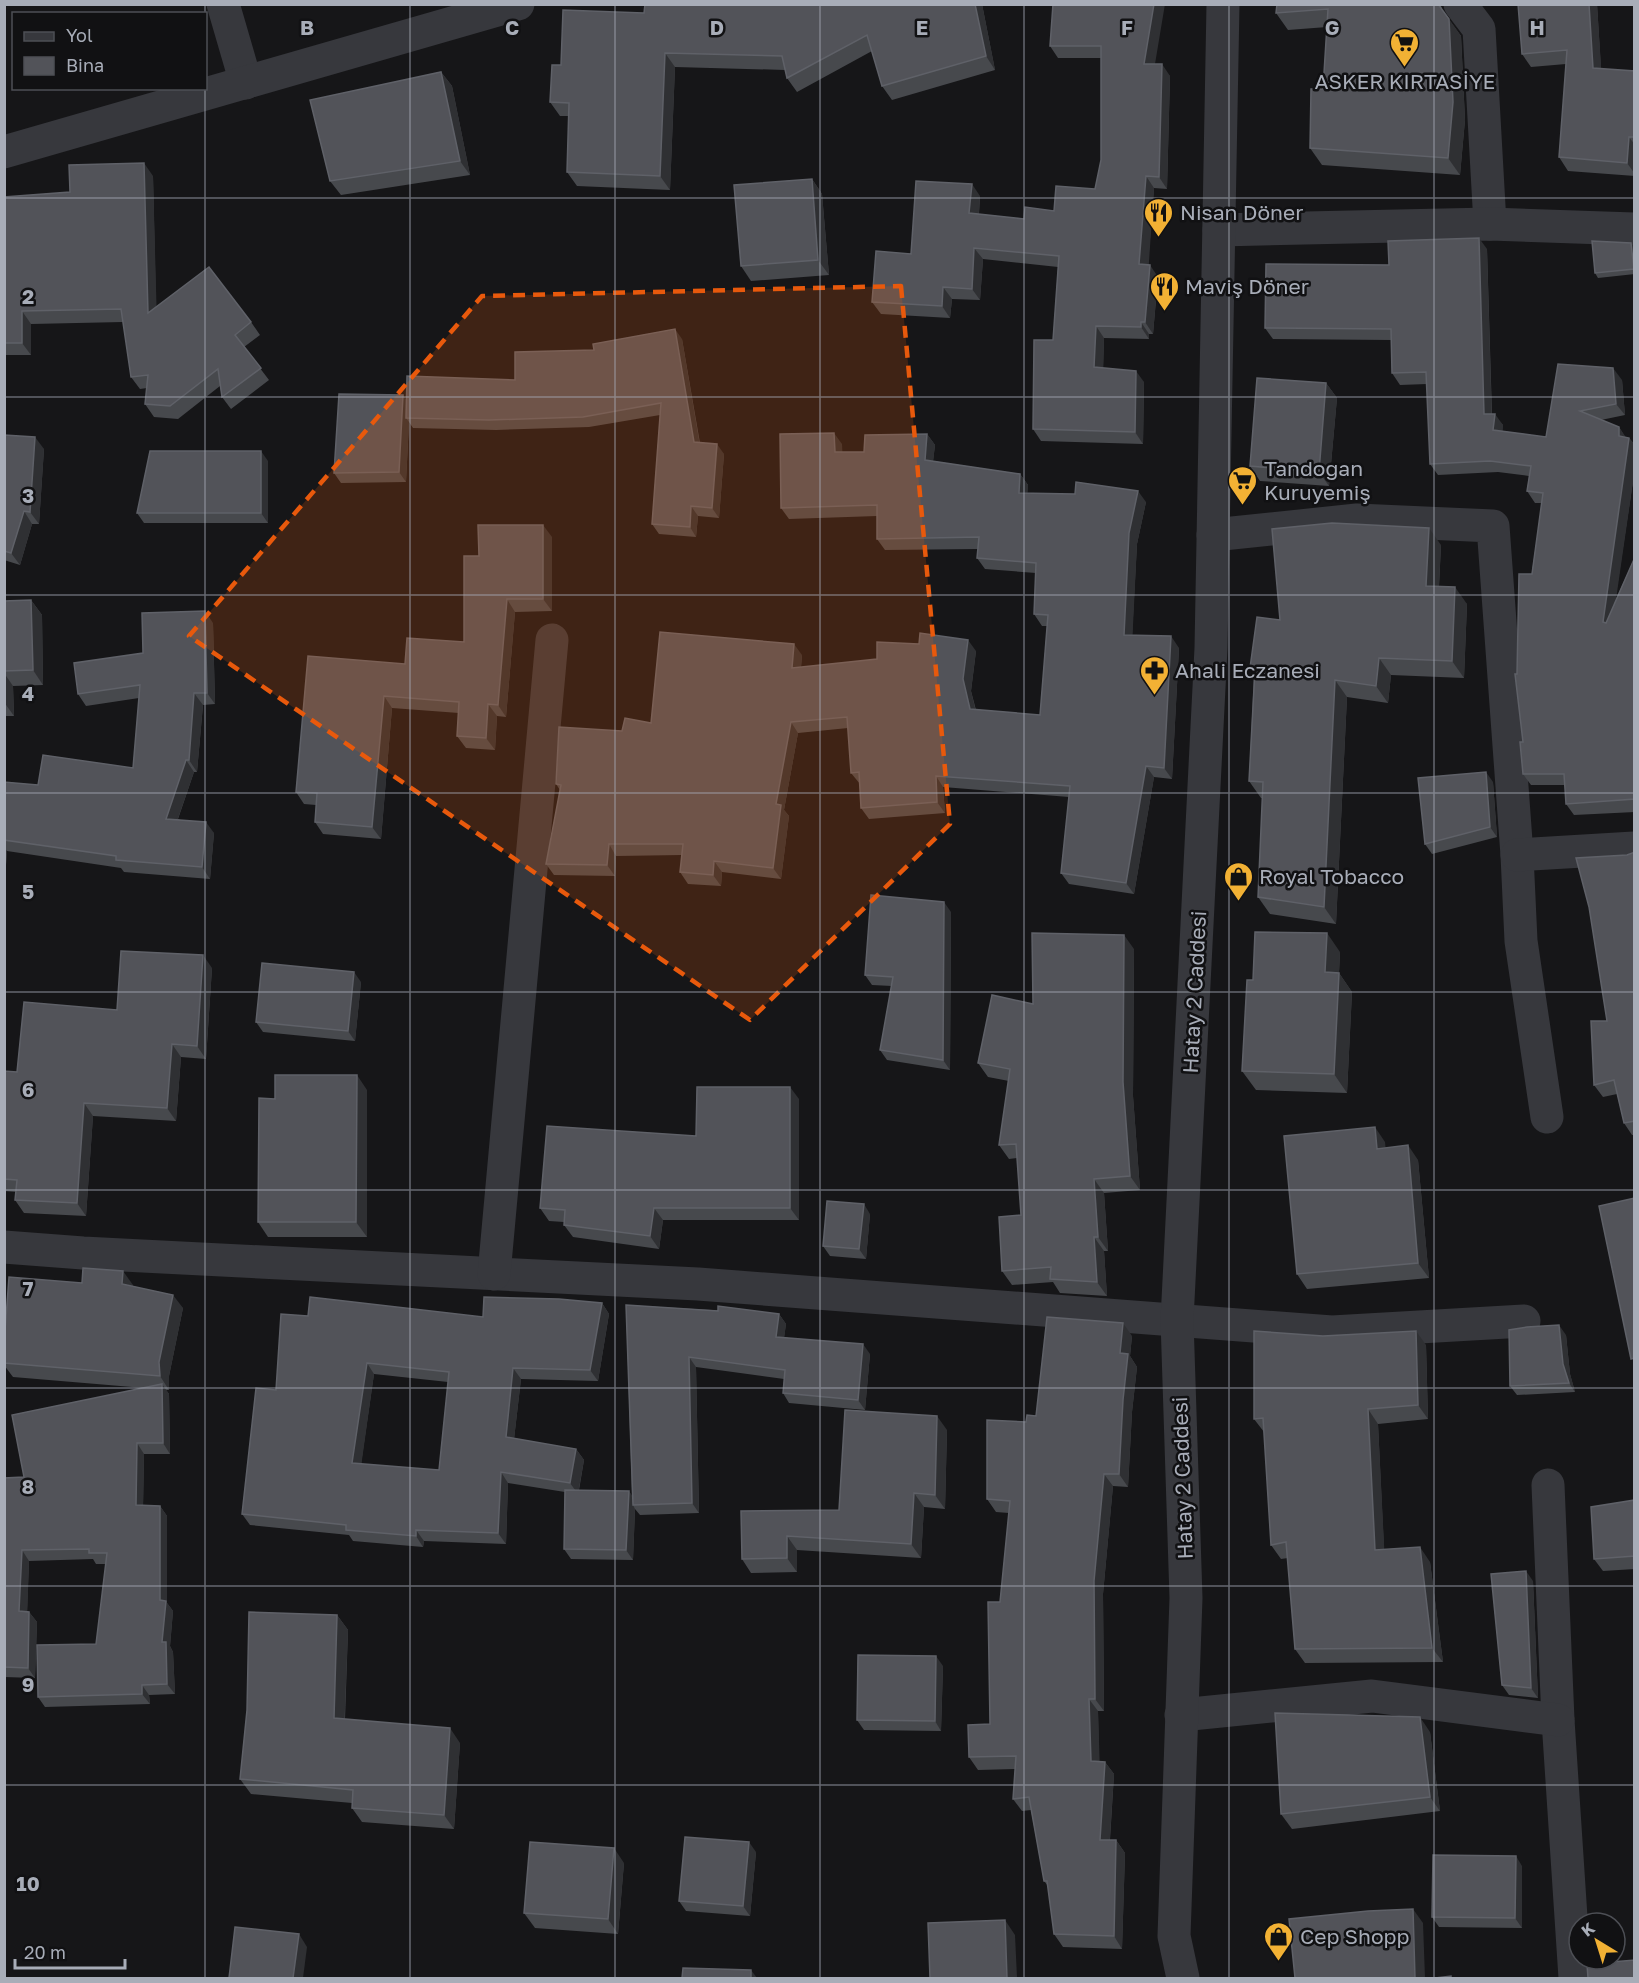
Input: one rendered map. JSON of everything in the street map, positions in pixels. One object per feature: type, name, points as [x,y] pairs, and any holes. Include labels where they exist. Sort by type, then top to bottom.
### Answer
[{"type":"street","points":[[223,4],[246,83]]},
{"type":"street","points":[[4,152],[518,4]]},
{"type":"street","name":"Hatay 2 Caddesi","points":[[1184,1978],[1174,1936],[1186,1598],[1176,1320],[1211,648],[1223,4]]},
{"type":"street","points":[[1460,4],[1479,29],[1490,224]]},
{"type":"street","points":[[1219,230],[1490,224],[1635,229]]},
{"type":"street","points":[[1213,535],[1358,520],[1493,526],[1521,941],[1547,1117]]},
{"type":"street","points":[[494,1274],[552,639]]},
{"type":"street","points":[[1517,855],[1635,848]]},
{"type":"street","points":[[4,1247],[710,1285],[1332,1332],[1524,1321]]},
{"type":"street","points":[[1548,1485],[1558,1720],[1575,1978]]},
{"type":"street","points":[[1181,1715],[1372,1696],[1558,1720]]},
{"type":"highlighted area","points":[[901,286],[950,824],[750,1020],[189,636],[482,296]]},
{"type":"building","points":[[645,4],[975,4],[986,56],[882,86],[867,35],[787,78],[782,56],[665,53],[660,176],[567,172],[569,103],[550,102],[552,65],[561,65],[563,10],[644,13]]},
{"type":"building","points":[[1053,4],[1154,4],[1144,64],[1162,64],[1159,177],[1146,176],[1139,264],[1150,265],[1145,322],[1141,322],[1141,327],[1096,326],[1094,367],[1136,371],[1135,432],[1033,429],[1034,340],[1053,340],[1059,256],[974,248],[972,289],[943,287],[942,306],[872,302],[876,251],[911,254],[916,181],[972,184],[969,213],[1024,219],[1025,207],[1054,211],[1056,186],[1095,189],[1101,160],[1101,46],[1050,46]]},
{"type":"building","points":[[1277,4],[1438,4],[1449,19],[1453,102],[1448,158],[1310,148],[1311,89],[1323,89],[1328,9],[1276,13]]},
{"type":"building","points":[[1518,4],[1589,4],[1593,68],[1635,71],[1635,137],[1629,137],[1627,163],[1559,157],[1567,50],[1522,54]]},
{"type":"building","points":[[441,72],[460,161],[330,181],[310,100]]},
{"type":"building","points":[[144,163],[148,313],[209,267],[251,322],[235,335],[261,368],[222,397],[218,369],[170,406],[145,404],[148,375],[131,377],[121,309],[22,311],[22,343],[4,343],[4,197],[70,192],[69,165]]},
{"type":"building","points":[[812,179],[818,260],[741,266],[734,185]]},
{"type":"building","points":[[1479,238],[1484,414],[1495,414],[1493,430],[1546,437],[1558,364],[1613,368],[1616,404],[1580,411],[1619,427],[1619,436],[1629,438],[1603,622],[1606,623],[1635,557],[1635,799],[1566,804],[1564,774],[1523,774],[1520,742],[1523,742],[1515,674],[1517,674],[1519,574],[1532,574],[1543,493],[1527,491],[1531,466],[1490,461],[1430,464],[1426,372],[1392,373],[1391,329],[1265,328],[1266,264],[1389,265],[1388,241]]},
{"type":"building","points":[[1592,241],[1631,243],[1634,269],[1595,273]]},
{"type":"building","points":[[675,329],[694,442],[717,444],[712,508],[691,506],[690,527],[652,524],[661,403],[583,417],[489,420],[406,418],[407,376],[515,380],[515,352],[594,350],[593,344]]},
{"type":"building","points":[[1257,378],[1326,383],[1319,472],[1250,466]]},
{"type":"building","points":[[339,394],[403,395],[399,472],[334,473]]},
{"type":"building","points":[[834,433],[835,452],[864,452],[865,435],[927,434],[925,460],[1020,474],[1019,493],[1075,494],[1076,482],[1138,491],[1129,533],[1124,635],[1171,636],[1164,768],[1146,766],[1126,883],[1061,873],[1070,786],[936,776],[937,802],[861,808],[859,772],[851,773],[847,717],[791,722],[776,804],[781,805],[773,868],[714,861],[713,875],[680,872],[683,844],[609,844],[607,865],[546,864],[561,785],[556,784],[559,727],[622,731],[625,718],[651,723],[660,632],[794,644],[792,668],[877,659],[877,642],[919,644],[920,633],[968,640],[963,679],[970,709],[1040,715],[1048,615],[1034,614],[1036,563],[977,558],[979,537],[877,539],[877,505],[781,508],[780,434]]},
{"type":"building","points":[[4,435],[35,437],[30,512],[24,511],[11,553],[4,551]]},
{"type":"building","points":[[150,451],[261,451],[261,513],[137,513]]},
{"type":"building","points":[[1332,523],[1429,528],[1426,586],[1455,587],[1452,661],[1379,658],[1376,686],[1335,680],[1324,907],[1258,897],[1263,782],[1249,781],[1255,669],[1250,668],[1257,617],[1280,620],[1272,529]]},
{"type":"building","points":[[478,525],[543,525],[543,599],[507,599],[498,705],[488,704],[486,738],[457,736],[459,702],[384,696],[372,827],[315,822],[317,793],[296,792],[308,656],[405,664],[407,638],[464,642],[464,556],[479,556]]},
{"type":"building","points":[[31,600],[33,670],[4,671],[4,601]]},
{"type":"building","points":[[205,611],[207,693],[194,693],[189,760],[186,760],[166,819],[206,822],[202,867],[116,860],[116,856],[4,840],[4,782],[38,785],[43,755],[133,768],[140,685],[78,694],[74,663],[143,653],[142,613]]},
{"type":"building","points":[[1486,772],[1490,827],[1425,844],[1418,778]]},
{"type":"building","points":[[1635,852],[1635,1121],[1624,1123],[1614,1080],[1594,1085],[1591,1021],[1607,1021],[1589,907],[1576,858],[1627,855]]},
{"type":"building","points":[[871,895],[944,902],[943,1060],[880,1050],[893,977],[865,975]]},
{"type":"building","points":[[1255,932],[1327,933],[1325,972],[1339,973],[1334,1074],[1242,1071],[1247,980],[1253,980]]},
{"type":"building","points":[[1032,933],[1124,935],[1123,1082],[1130,1176],[1094,1179],[1098,1237],[1094,1237],[1097,1282],[1050,1279],[1051,1267],[1002,1271],[999,1217],[1021,1215],[1016,1144],[999,1145],[1010,1069],[978,1063],[992,995],[1033,1004]]},
{"type":"building","points":[[121,951],[203,955],[197,1046],[172,1044],[167,1108],[84,1103],[77,1203],[15,1200],[17,1180],[4,1179],[4,1071],[17,1072],[24,1002],[117,1010]]},
{"type":"building","points":[[262,963],[354,972],[348,1031],[256,1022]]},
{"type":"building","points":[[275,1075],[357,1075],[356,1222],[258,1222],[259,1098],[275,1099]]},
{"type":"building","points":[[697,1087],[790,1087],[790,1208],[654,1208],[650,1236],[564,1225],[565,1210],[540,1208],[547,1126],[696,1136]]},
{"type":"building","points":[[1375,1127],[1377,1149],[1408,1145],[1418,1263],[1297,1274],[1284,1136]]},
{"type":"building","points":[[1635,1198],[1635,1358],[1631,1359],[1599,1206]]},
{"type":"building","points":[[827,1201],[864,1204],[859,1249],[823,1246]]},
{"type":"building","points":[[83,1268],[123,1271],[122,1284],[173,1295],[159,1362],[160,1376],[4,1363],[9,1277],[82,1283]]},
{"type":"building","points":[[310,1297],[483,1317],[484,1297],[559,1299],[602,1303],[590,1370],[513,1368],[506,1437],[576,1449],[570,1483],[501,1472],[498,1533],[416,1530],[416,1536],[346,1530],[346,1525],[242,1514],[256,1388],[276,1390],[281,1314],[308,1316]],"holes":[[[367,1363],[449,1372],[439,1470],[352,1463]]]},
{"type":"building","points":[[626,1305],[718,1311],[718,1306],[779,1314],[776,1337],[863,1344],[858,1400],[783,1393],[785,1370],[689,1357],[692,1503],[633,1505]]},
{"type":"building","points":[[1047,1317],[1123,1323],[1120,1353],[1128,1354],[1119,1474],[1104,1474],[1094,1581],[1095,1699],[1089,1699],[1091,1761],[1105,1762],[1100,1840],[1116,1840],[1114,1936],[1054,1934],[1047,1881],[1044,1881],[1029,1797],[1013,1799],[1016,1756],[969,1757],[968,1725],[990,1724],[988,1602],[1000,1602],[1010,1501],[987,1499],[987,1420],[1026,1422],[1027,1415],[1036,1416]]},
{"type":"building","points":[[1559,1325],[1563,1364],[1569,1383],[1510,1386],[1509,1330]]},
{"type":"building","points":[[1254,1331],[1323,1336],[1416,1331],[1418,1405],[1368,1409],[1375,1550],[1420,1547],[1432,1648],[1295,1649],[1286,1542],[1271,1545],[1263,1418],[1254,1419]]},
{"type":"building","points":[[162,1384],[163,1443],[137,1443],[136,1505],[160,1506],[160,1600],[166,1601],[162,1642],[166,1642],[167,1684],[142,1685],[142,1694],[38,1697],[37,1645],[96,1644],[107,1553],[89,1553],[89,1549],[22,1550],[19,1611],[29,1612],[28,1668],[4,1667],[4,1478],[24,1477],[12,1415]]},
{"type":"building","points":[[845,1410],[937,1416],[935,1495],[914,1493],[911,1544],[787,1536],[787,1558],[742,1559],[741,1511],[839,1510]]},
{"type":"building","points":[[565,1490],[629,1491],[626,1550],[564,1549]]},
{"type":"building","points":[[1635,1500],[1635,1556],[1594,1559],[1591,1507]]},
{"type":"building","points":[[1526,1571],[1531,1688],[1502,1685],[1491,1574]]},
{"type":"building","points":[[249,1612],[337,1615],[334,1718],[450,1728],[444,1815],[352,1808],[353,1790],[240,1779],[247,1710]]},
{"type":"building","points":[[858,1655],[936,1656],[935,1721],[857,1720]]},
{"type":"building","points":[[1275,1713],[1420,1717],[1430,1797],[1281,1814]]},
{"type":"building","points":[[685,1837],[749,1842],[743,1906],[679,1901]]},
{"type":"building","points":[[530,1842],[614,1848],[608,1919],[524,1913]]},
{"type":"building","points":[[1433,1855],[1516,1856],[1515,1918],[1432,1917]]},
{"type":"building","points":[[1413,1909],[1415,1978],[1295,1978],[1289,1919]]},
{"type":"building","points":[[1005,1920],[1007,1978],[930,1978],[928,1923]]},
{"type":"building","points":[[235,1927],[299,1934],[293,1978],[229,1978]]},
{"type":"building","points":[[1635,1960],[1635,1978],[1588,1978],[1588,1971],[1627,1971],[1627,1961]]},
{"type":"building","points":[[683,1968],[751,1970],[751,1978],[682,1978]]},
{"type":"place","name":"ASKER KIRTASİYE","points":[[1405,68]]},
{"type":"place","name":"Nisan Döner","points":[[1159,238]]},
{"type":"place","name":"Maviş Döner","points":[[1164,312]]},
{"type":"place","name":"Tandoğan Kuruyemiş","points":[[1243,506]]},
{"type":"place","name":"Ahali Eczanesi","points":[[1154,696]]},
{"type":"place","name":"Royal Tobacco","points":[[1238,902]]},
{"type":"place","name":"Cep Shopp","points":[[1279,1962]]}]
